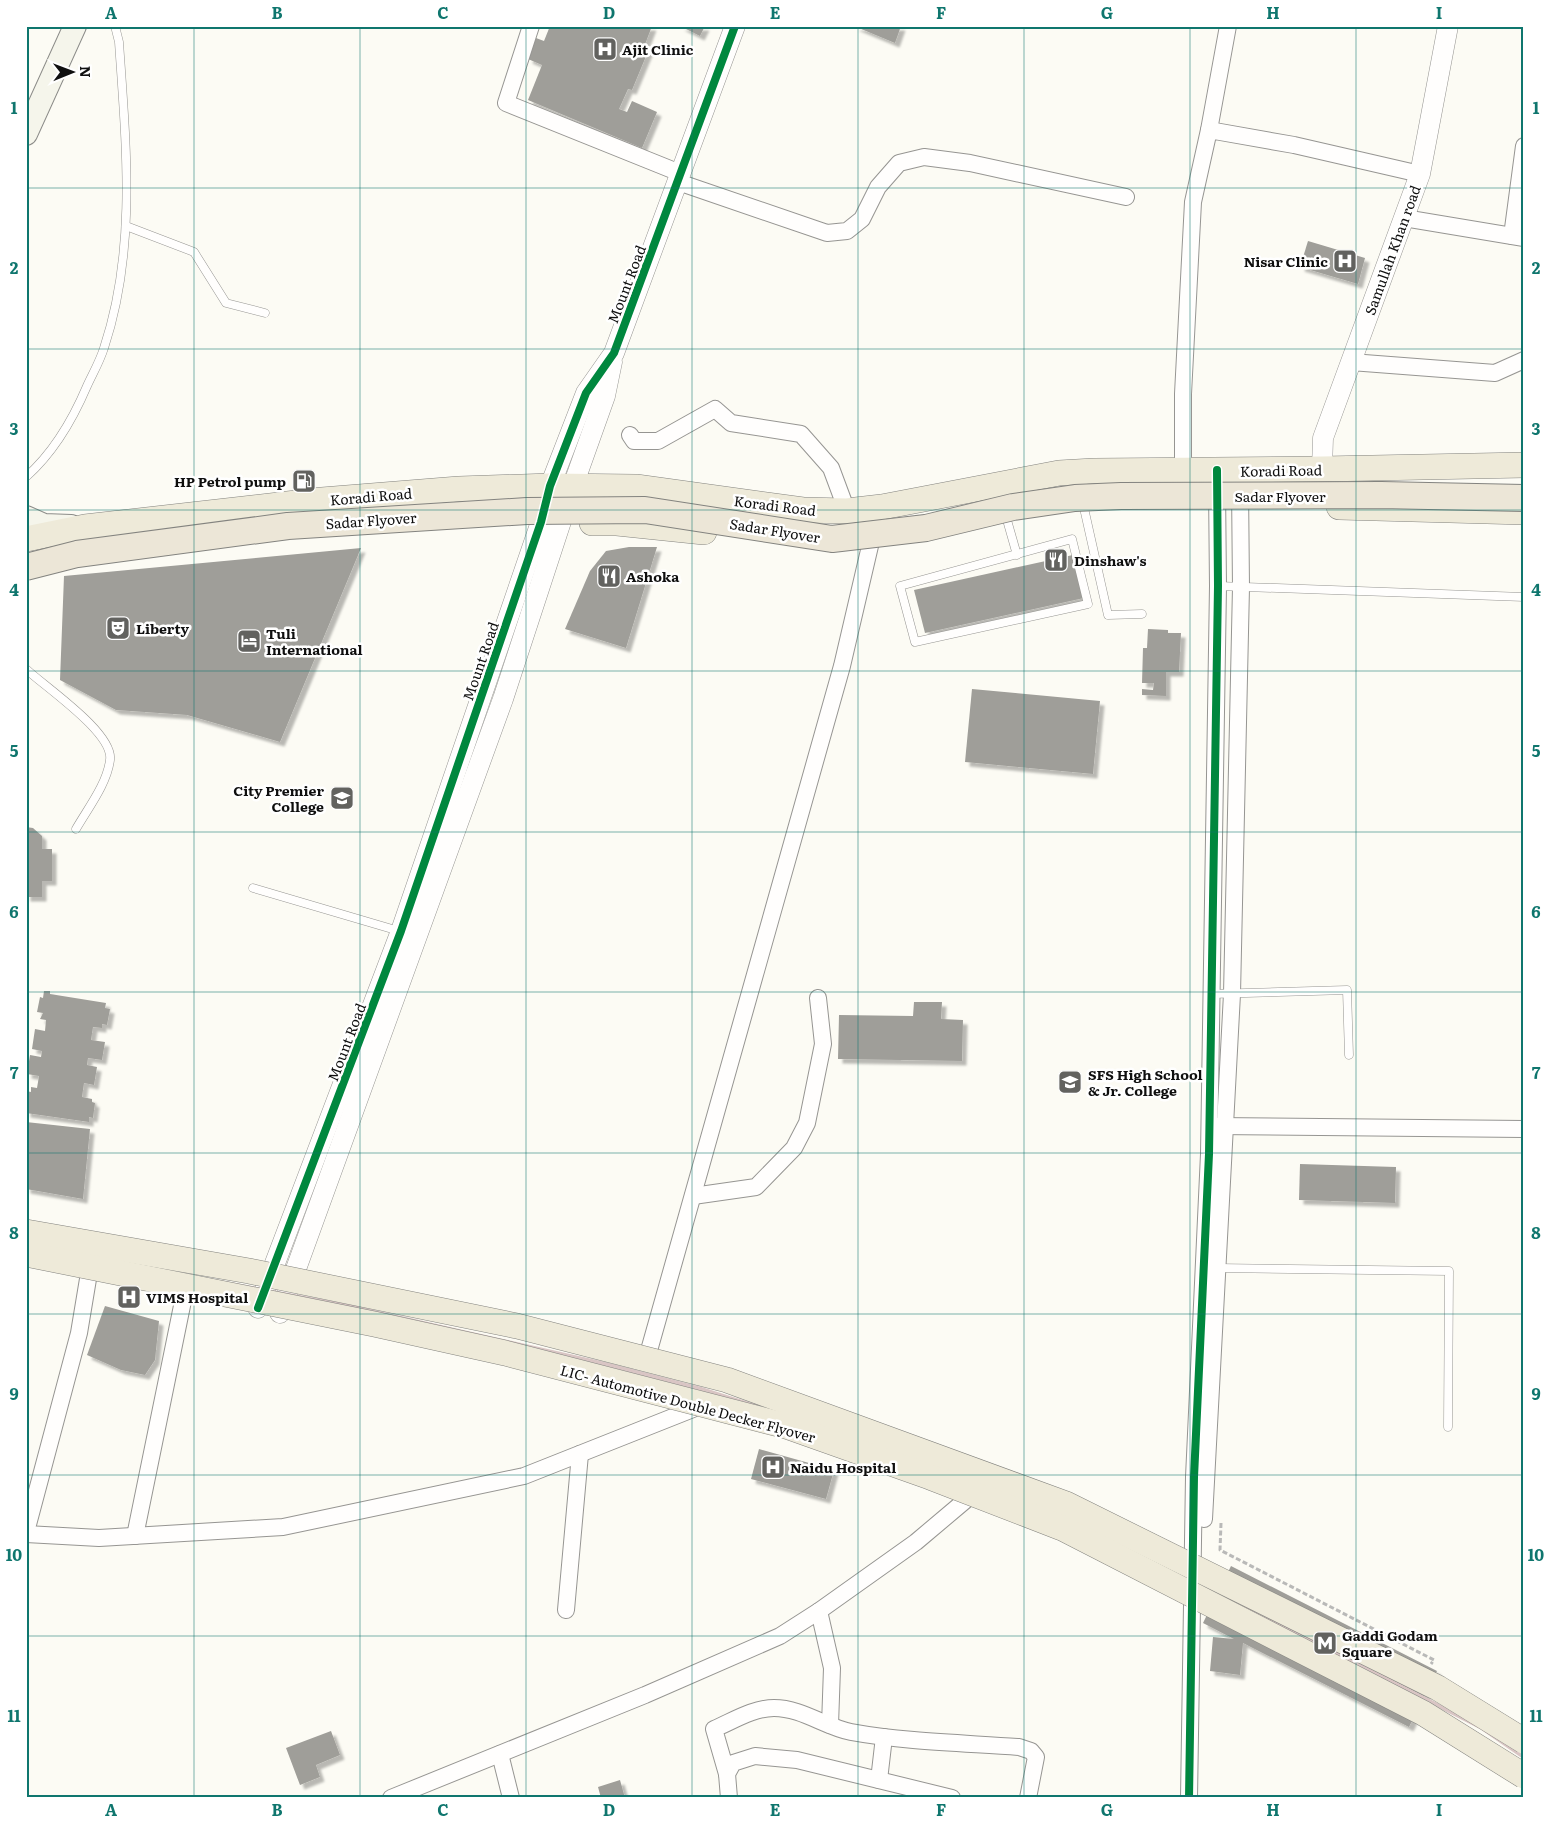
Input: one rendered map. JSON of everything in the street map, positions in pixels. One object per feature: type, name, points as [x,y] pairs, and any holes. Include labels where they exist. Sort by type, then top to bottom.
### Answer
[{"type":"highway","name":"Sadar Flyover","points":[[26,554],[61,544],[118,534],[333,511],[538,499],[586,497],[638,499],[829,526],[884,522],[1068,489],[1100,486],[1308,483],[1524,485]]},
{"type":"highway","name":"Sadar Flyover","points":[[26,567],[77,554],[288,526],[527,511],[645,510],[832,539],[926,528],[1013,507],[1093,497],[1381,495],[1524,498]]},
{"type":"main road","points":[[26,134],[75,26]]},
{"type":"main road","name":"Koradi Road","points":[[26,539],[85,527],[365,496],[562,485],[636,487],[804,510],[846,511],[882,507],[1059,473],[1183,469],[1322,469],[1524,465]]},
{"type":"main road","points":[[26,577],[165,553],[342,533],[551,523],[617,522],[681,528],[795,545],[842,548],[922,539],[1007,520],[1084,508],[1150,505],[1228,507],[1322,506],[1424,511],[1524,512]]},
{"type":"main road","points":[[26,517],[44,525],[85,527]]},
{"type":"main road","points":[[26,1223],[505,1315],[805,1398],[1079,1503],[1424,1675],[1524,1734]]},
{"type":"main road","name":"LIC- Automotive Double Decker Flyover","points":[[26,1232],[249,1271],[517,1326],[727,1380],[1066,1504],[1438,1688],[1524,1742]]},
{"type":"main road","name":"LIC- Automotive Double Decker Flyover","points":[[26,1254],[365,1322],[468,1345],[786,1426],[930,1477],[1062,1528],[1422,1713],[1524,1776]]},
{"type":"main road","points":[[26,1264],[90,1273],[184,1296],[258,1308],[498,1358],[789,1434],[1062,1534],[1194,1609],[1424,1722],[1524,1785]]},
{"type":"street","points":[[531,26],[506,103],[679,178],[828,233],[847,230],[862,219],[878,187],[900,163],[924,156],[970,163],[1126,197]]},
{"type":"street","name":"Mount Road","points":[[258,1308],[283,1272],[401,931],[551,523],[586,393],[614,353],[735,26]]},
{"type":"street","points":[[1183,469],[1183,394],[1193,202],[1209,130],[1228,26]]},
{"type":"street","name":"Samullah Khan road","points":[[1322,469],[1323,438],[1420,174],[1448,26]]},
{"type":"street","points":[[1209,130],[1294,145],[1420,174]]},
{"type":"street","points":[[1404,218],[1518,237],[1524,146]]},
{"type":"street","points":[[1351,362],[1495,373],[1524,360]]},
{"type":"street","points":[[630,435],[634,441],[658,441],[715,409],[731,423],[801,434],[831,468],[846,511]]},
{"type":"street","points":[[1185,1797],[1194,1609],[1217,1268],[1217,1125],[1211,994],[1218,586],[1228,507],[1229,470]]},
{"type":"street","points":[[1197,1562],[1217,1125],[1232,994],[1241,587],[1228,507],[1229,470]]},
{"type":"street","points":[[280,1313],[283,1272],[503,699],[551,523]]},
{"type":"street","points":[[648,1354],[842,666],[870,546]]},
{"type":"street","points":[[693,1196],[756,1187],[794,1148],[807,1123],[823,1044],[818,998]]},
{"type":"street","points":[[1217,1125],[1524,1129]]},
{"type":"street","points":[[90,1273],[79,1333],[26,1533],[99,1538],[283,1527],[524,1476],[693,1409]]},
{"type":"street","points":[[135,1536],[184,1296]]},
{"type":"street","points":[[566,1610],[580,1454]]},
{"type":"street","points":[[391,1798],[645,1696],[771,1640],[820,1611],[916,1542],[967,1499],[989,1468]]},
{"type":"street","points":[[820,1611],[832,1668],[830,1724]]},
{"type":"street","points":[[729,1798],[727,1774],[714,1729],[761,1709],[776,1708],[800,1713],[848,1732],[884,1737],[1019,1747],[1031,1751],[1036,1756],[1028,1798]]},
{"type":"street","points":[[879,1780],[884,1737]]},
{"type":"street","points":[[500,1754],[511,1798]]},
{"type":"street","points":[[727,1774],[733,1763],[755,1756],[797,1760],[952,1798]]},
{"type":"lane","points":[[26,477],[74,417],[104,348],[119,285],[126,226],[128,164],[119,42],[115,26]]},
{"type":"lane","points":[[126,226],[194,252],[226,303],[265,313]]},
{"type":"lane","points":[[1084,508],[1108,615],[1142,614]]},
{"type":"lane","points":[[1007,520],[1017,554]]},
{"type":"lane","points":[[1072,539],[1088,604],[915,642],[900,586],[1017,554],[1072,539]]},
{"type":"lane","points":[[1218,586],[1524,597]]},
{"type":"lane","points":[[26,668],[74,708],[104,738],[111,759],[101,787],[76,829]]},
{"type":"lane","points":[[253,888],[401,931]]},
{"type":"lane","points":[[1211,994],[1347,990],[1349,1055]]},
{"type":"lane","points":[[1217,1268],[1449,1271],[1448,1427]]},
{"type":"path","points":[[1220,1550],[1434,1660],[1424,1675]]},
{"type":"building","points":[[550,26],[652,26],[644,47],[649,49],[632,90],[628,89],[619,109],[627,112],[632,101],[657,112],[642,148],[528,100],[542,65],[528,59],[536,38],[544,41]]},
{"type":"building","points":[[680,26],[705,26],[700,36]]},
{"type":"building","points":[[854,26],[901,26],[895,43]]},
{"type":"building","points":[[1308,241],[1365,258],[1358,284],[1300,267]]},
{"type":"building","points":[[629,547],[657,547],[626,648],[565,629],[590,571],[606,551]]},
{"type":"building","name":"Tuli International","points":[[361,548],[280,742],[187,715],[116,710],[60,680],[64,576]]},
{"type":"building","points":[[1073,555],[1084,598],[925,633],[914,590]]},
{"type":"building","points":[[1148,629],[1168,630],[1168,633],[1181,633],[1179,672],[1166,672],[1166,696],[1142,695],[1142,689],[1153,690],[1154,683],[1142,683],[1143,648],[1147,648]]},
{"type":"building","points":[[972,689],[1100,701],[1093,774],[965,762]]},
{"type":"building","points":[[26,827],[33,828],[42,836],[42,849],[52,849],[52,881],[42,881],[42,897],[26,897]]},
{"type":"building","points":[[44,991],[50,991],[50,994],[106,1003],[105,1008],[110,1009],[107,1025],[102,1024],[102,1028],[93,1027],[91,1040],[105,1042],[102,1060],[88,1058],[87,1065],[97,1067],[94,1085],[84,1083],[82,1097],[92,1099],[92,1102],[95,1103],[93,1118],[89,1117],[89,1122],[26,1113],[26,1091],[31,1092],[31,1087],[37,1088],[39,1076],[27,1074],[30,1055],[41,1057],[42,1051],[32,1049],[35,1029],[45,1031],[46,1020],[40,1019],[43,1013],[37,1012],[40,997],[43,998]]},
{"type":"building","points":[[914,1002],[942,1002],[941,1019],[963,1020],[962,1061],[838,1059],[839,1015],[913,1016]]},
{"type":"building","points":[[26,1122],[90,1129],[83,1199],[26,1189]]},
{"type":"building","points":[[1300,1164],[1396,1167],[1395,1203],[1299,1200]]},
{"type":"building","points":[[105,1306],[159,1321],[155,1360],[145,1375],[121,1370],[87,1355]]},
{"type":"building","points":[[759,1449],[834,1470],[826,1499],[751,1479]]},
{"type":"building","points":[[1231,1566],[1437,1671],[1409,1727],[1243,1643],[1240,1675],[1210,1671],[1213,1637],[1234,1639],[1203,1623]]},
{"type":"building","points":[[331,1731],[340,1755],[316,1765],[320,1777],[300,1785],[286,1748]]},
{"type":"building","points":[[620,1780],[625,1798],[601,1798],[598,1787]]},
{"type":"railway","points":[[26,1235],[351,1295],[607,1354],[704,1379],[819,1415],[938,1457],[1057,1506],[1210,1577],[1488,1719],[1524,1744]]},
{"type":"railway","points":[[26,1246],[348,1306],[605,1364],[701,1389],[816,1425],[934,1467],[1053,1516],[1206,1586],[1482,1728],[1524,1757]]},
{"type":"cycle path","points":[[258,1308],[401,931],[541,522],[550,486],[586,393],[614,353],[735,26]]},
{"type":"cycle path","points":[[1189,1798],[1194,1477],[1209,1154],[1218,586],[1217,470]]},
{"type":"place","name":"Ajit Clinic","points":[[605,49]]},
{"type":"place","name":"Nisar Clinic","points":[[1345,261]]},
{"type":"place","name":"HP Petrol pump","points":[[304,481]]},
{"type":"place","name":"Dinshaw's","points":[[1056,560]]},
{"type":"place","name":"Ashoka","points":[[609,576]]},
{"type":"place","name":"Liberty","points":[[118,628]]},
{"type":"place","name":"Tuli International","points":[[249,641]]},
{"type":"place","name":"City Premier College","points":[[342,798]]},
{"type":"place","name":"SFS High School & Jr. College","points":[[1070,1082]]},
{"type":"place","name":"VIMS Hospital","points":[[129,1297]]},
{"type":"place","name":"Naidu Hospital","points":[[773,1467]]},
{"type":"place","name":"Gaddi Godam Square","points":[[1325,1643]]}]
